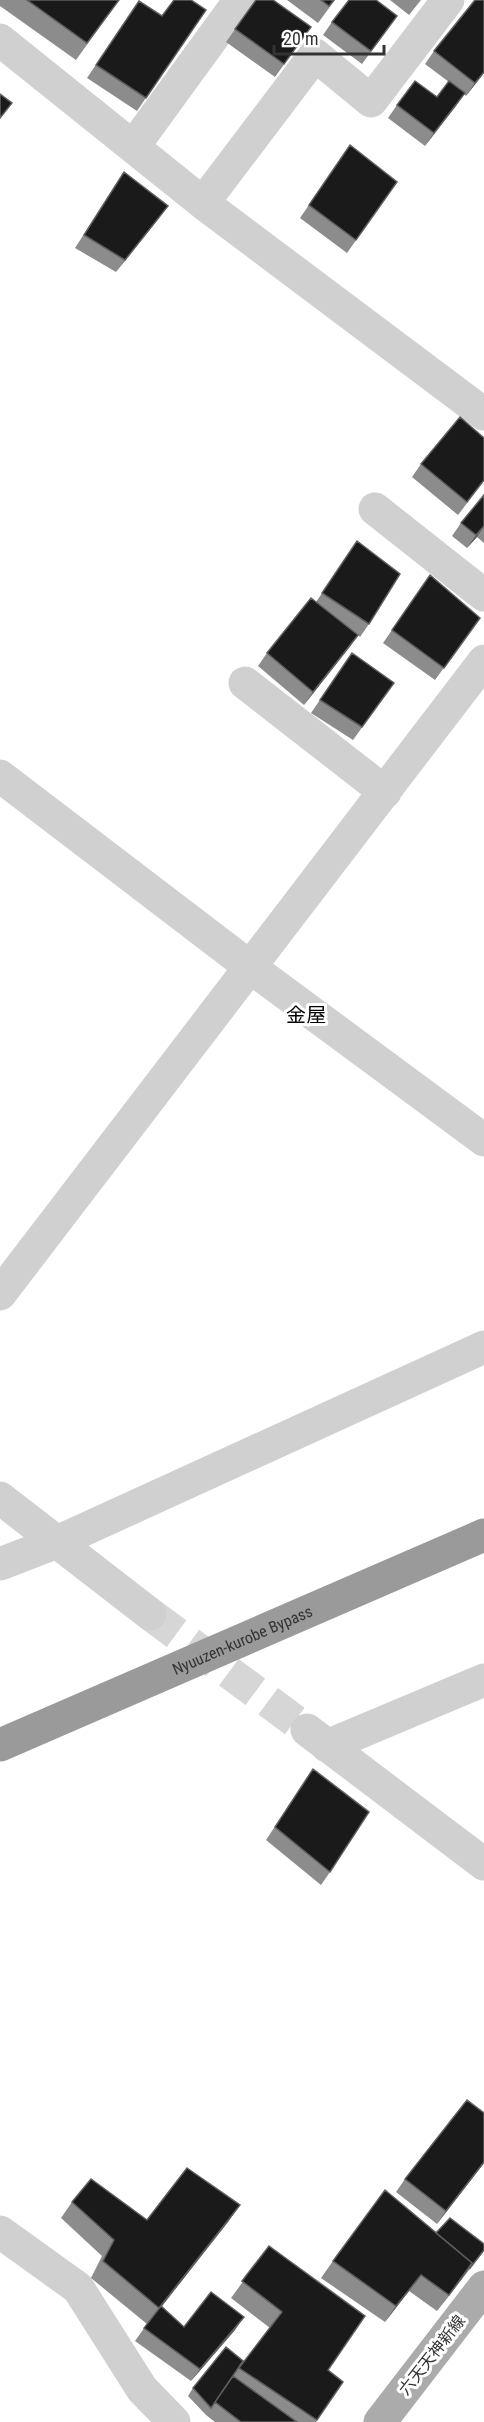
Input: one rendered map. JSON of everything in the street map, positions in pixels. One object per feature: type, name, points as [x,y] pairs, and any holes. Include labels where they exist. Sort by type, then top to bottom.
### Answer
[{"type":"highway","name":"Nyuuzen-kurobe Bypass","points":[[0,1745],[484,1535]]},
{"type":"main road","name":"六天天神新線","points":[[380,2422],[484,2287]]},
{"type":"street","points":[[133,147],[240,0]]},
{"type":"street","points":[[203,203],[315,55],[371,101],[448,0]]},
{"type":"street","points":[[0,40],[203,203],[484,414]]},
{"type":"street","points":[[375,509],[484,595]]},
{"type":"street","points":[[0,1294],[484,662]]},
{"type":"street","points":[[245,683],[385,792]]},
{"type":"street","points":[[0,776],[250,968],[484,1140]]},
{"type":"street","points":[[0,1564],[57,1542],[484,1347]]},
{"type":"street","points":[[0,1498],[150,1614]]},
{"type":"street","points":[[484,1680],[317,1738],[484,1864]]},
{"type":"street","points":[[0,2232],[78,2288],[142,2389],[174,2422]]},
{"type":"building","points":[[27,0],[119,0],[87,43]]},
{"type":"building","points":[[174,0],[191,0],[206,10],[146,98],[96,65],[139,1],[162,16]]},
{"type":"building","points":[[256,0],[273,0],[311,27],[284,64],[235,29]]},
{"type":"building","points":[[321,0],[334,0],[329,6]]},
{"type":"building","points":[[349,0],[376,0],[397,16],[371,51],[332,22]]},
{"type":"building","points":[[475,0],[484,0],[484,72],[475,83],[434,51]]},
{"type":"building","points":[[415,81],[437,97],[449,81],[465,93],[434,133],[397,105]]},
{"type":"building","points":[[0,94],[12,103],[0,118]]},
{"type":"building","points":[[350,145],[397,182],[356,240],[309,205]]},
{"type":"building","points":[[124,172],[168,206],[125,260],[84,235]]},
{"type":"building","points":[[460,417],[484,438],[484,480],[467,502],[421,464]]},
{"type":"building","points":[[484,495],[484,526],[476,535],[461,523]]},
{"type":"building","points":[[357,541],[400,574],[369,624],[322,593]]},
{"type":"building","points":[[430,575],[480,618],[444,668],[392,630]]},
{"type":"building","points":[[311,598],[358,635],[313,692],[267,653]]},
{"type":"building","points":[[352,653],[394,683],[362,727],[320,700]]},
{"type":"building","points":[[313,1769],[369,1812],[330,1872],[275,1827]]},
{"type":"building","points":[[467,2100],[484,2113],[484,2162],[446,2211],[405,2179]]},
{"type":"building","points":[[187,2168],[240,2205],[159,2308],[103,2261],[114,2240],[72,2202],[91,2179],[147,2220]]},
{"type":"building","points":[[385,2190],[472,2263],[449,2295],[421,2275],[396,2306],[333,2261]]},
{"type":"building","points":[[450,2218],[484,2244],[484,2250],[470,2268],[472,2263],[436,2233]]},
{"type":"building","points":[[269,2246],[365,2316],[328,2370],[343,2382],[317,2420],[239,2368],[282,2312],[242,2281]]},
{"type":"building","points":[[211,2292],[244,2317],[200,2369],[144,2328],[161,2306],[184,2327]]},
{"type":"building","points":[[226,2347],[243,2361],[211,2408],[193,2388]]},
{"type":"building","points":[[233,2376],[297,2422],[241,2422],[215,2402]]},
{"type":"tunnel","points":[[150,1614],[307,1730]]},
{"type":"district","name":"金屋","points":[[306,1015]]}]
